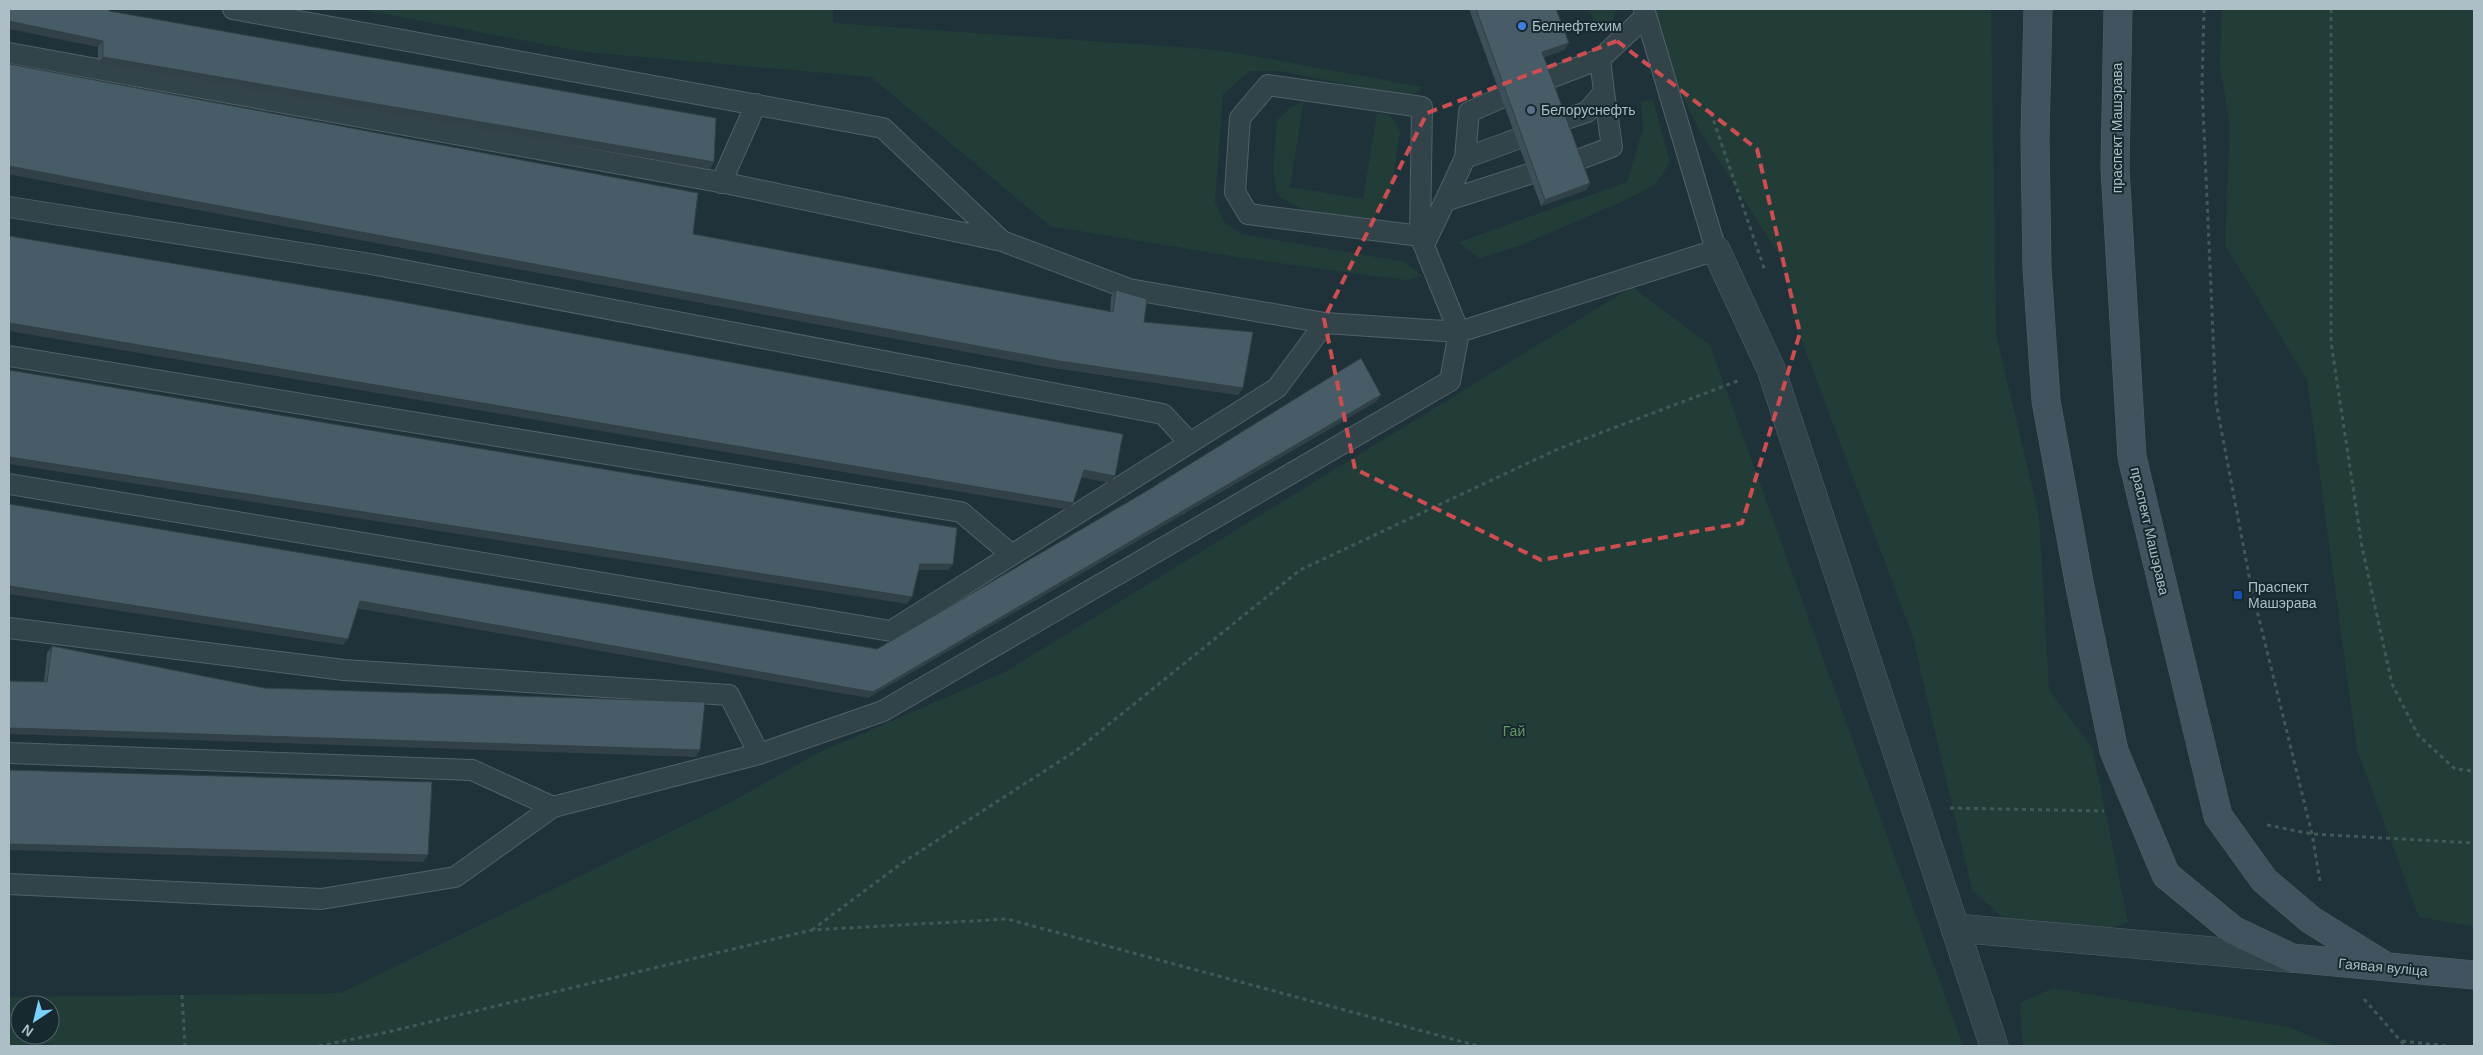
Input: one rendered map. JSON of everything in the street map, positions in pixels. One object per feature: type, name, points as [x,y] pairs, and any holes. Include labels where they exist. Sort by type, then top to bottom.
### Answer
[{"type":"main road","points":[[2038,9],[2035,137],[2037,268],[2046,401],[2080,587],[2114,751],[2166,875],[2233,930],[2292,958]]},
{"type":"main road","name":"праспект Машэрава","points":[[2118,9],[2115,168],[2132,457],[2218,816],[2264,880],[2311,920],[2388,967]]},
{"type":"main road","name":"Гаявая вуліца","points":[[2292,958],[2474,975]]},
{"type":"street","points":[[1716,250],[1771,369],[1994,1046]]},
{"type":"street","points":[[1956,928],[2292,958]]},
{"type":"lane","points":[[233,9],[882,128],[1002,241]]},
{"type":"lane","points":[[9,53],[721,183],[1002,241],[1129,288],[1325,323],[1459,332],[1716,250],[1645,12],[1600,59],[1545,80]]},
{"type":"lane","points":[[1574,161],[1612,147],[1600,59]]},
{"type":"lane","points":[[9,884],[321,899],[456,877],[553,807],[758,754],[884,710],[1450,381],[1459,332],[1422,240],[1422,107],[1268,85],[1240,118],[1235,192],[1248,214],[1422,240]]},
{"type":"lane","points":[[1560,121],[1587,112],[1604,92]]},
{"type":"lane","points":[[1422,240],[1445,201],[1464,158],[1469,112],[1501,98]]},
{"type":"lane","points":[[721,183],[756,104]]},
{"type":"lane","points":[[1464,158],[1516,139]]},
{"type":"lane","points":[[1445,201],[1529,174]]},
{"type":"lane","points":[[9,207],[371,264],[1163,414],[1190,443]]},
{"type":"lane","points":[[9,484],[891,631],[1277,388],[1325,323]]},
{"type":"lane","points":[[9,356],[961,512],[1012,555]]},
{"type":"lane","points":[[9,628],[344,670],[729,695],[758,754]]},
{"type":"lane","points":[[9,753],[472,770],[553,807]]},
{"type":"path","points":[[2204,9],[2202,86],[2216,402],[2251,586],[2312,834],[2328,931]]},
{"type":"path","points":[[2331,9],[2331,342],[2362,547],[2392,684],[2418,735],[2456,769],[2474,771]]},
{"type":"path","points":[[1711,113],[1766,272]]},
{"type":"path","points":[[812,930],[902,863],[1076,750],[1300,570],[1558,449],[1771,369]]},
{"type":"path","points":[[1946,799],[1950,808],[2139,812]]},
{"type":"path","points":[[2218,816],[2312,834],[2474,843]]},
{"type":"path","points":[[319,1046],[388,1032],[812,930],[1008,919],[1478,1046]]},
{"type":"path","points":[[2331,962],[2405,1046]]},
{"type":"path","points":[[182,995],[185,1046]]},
{"type":"path","points":[[2402,1041],[2446,1046]]},
{"type":"highlighted area","points":[[1617,41],[1757,149],[1800,333],[1742,523],[1541,560],[1355,469],[1324,319],[1427,113]]},
{"type":"green space","points":[[358,9],[833,9],[833,23],[1220,50],[1423,87],[1410,97],[1280,71],[1250,71],[1223,94],[1215,202],[1224,222],[1241,234],[1405,262],[1422,276],[1404,280],[1243,258],[1050,226],[871,77],[585,52]]},
{"type":"green space","points":[[1589,9],[1616,9],[1612,23],[1597,32]]},
{"type":"green space","points":[[1642,9],[1991,9],[1996,334],[2039,516],[2049,690],[2092,747],[2128,922],[2040,951],[1972,890],[1912,634],[1794,320],[1782,259],[1699,130]]},
{"type":"green space","points":[[2222,9],[2474,9],[2474,927],[2419,917],[2357,750],[2307,380],[2225,245],[2230,125],[2220,66]]},
{"type":"green space","points":[[1653,100],[1670,162],[1656,184],[1626,200],[1519,246],[1479,258],[1459,242],[1627,182],[1643,129],[1641,102]]},
{"type":"green space","points":[[1304,101],[1290,187],[1363,199],[1377,114],[1387,114],[1395,121],[1400,133],[1390,197],[1373,219],[1322,215],[1298,207],[1277,194],[1273,172],[1277,120],[1291,107]]},
{"type":"green space","name":"Гай","points":[[1632,287],[1710,345],[1963,1046],[9,1046],[9,997],[10,1045],[60,1045],[60,996],[341,993],[729,803],[820,752],[1005,672]]},
{"type":"green space","points":[[2053,988],[2288,1027],[2335,1046],[2023,1046],[2020,1003]]},
{"type":"building","points":[[9,9],[109,9],[109,11],[716,118],[714,162],[103,57],[103,41],[9,21]]},
{"type":"building","name":"Белоруснефть","points":[[1476,9],[1556,9],[1569,43],[1542,52],[1590,183],[1545,200]]},
{"type":"building","points":[[9,64],[698,193],[693,234],[1113,312],[1116,290],[1147,299],[1144,322],[1253,332],[1243,388],[1059,361],[9,166]]},
{"type":"building","points":[[9,236],[386,299],[1123,434],[1115,476],[1084,470],[1073,503],[9,323]]},
{"type":"building","points":[[1361,358],[1381,395],[873,692],[360,601],[348,639],[9,586],[9,504],[877,649],[1145,492]]},
{"type":"building","points":[[9,370],[957,528],[953,564],[920,564],[912,597],[9,457]]},
{"type":"building","points":[[52,646],[264,688],[705,702],[700,750],[9,728],[9,681],[47,682]]},
{"type":"building","points":[[9,770],[432,782],[428,855],[9,844]]},
{"type":"place","name":"Белнефтехим","points":[[1522,26]]},
{"type":"place","name":"Белоруснефть","points":[[1531,110]]},
{"type":"place","name":"Праспект Машэрава","points":[[2238,595]]}]
